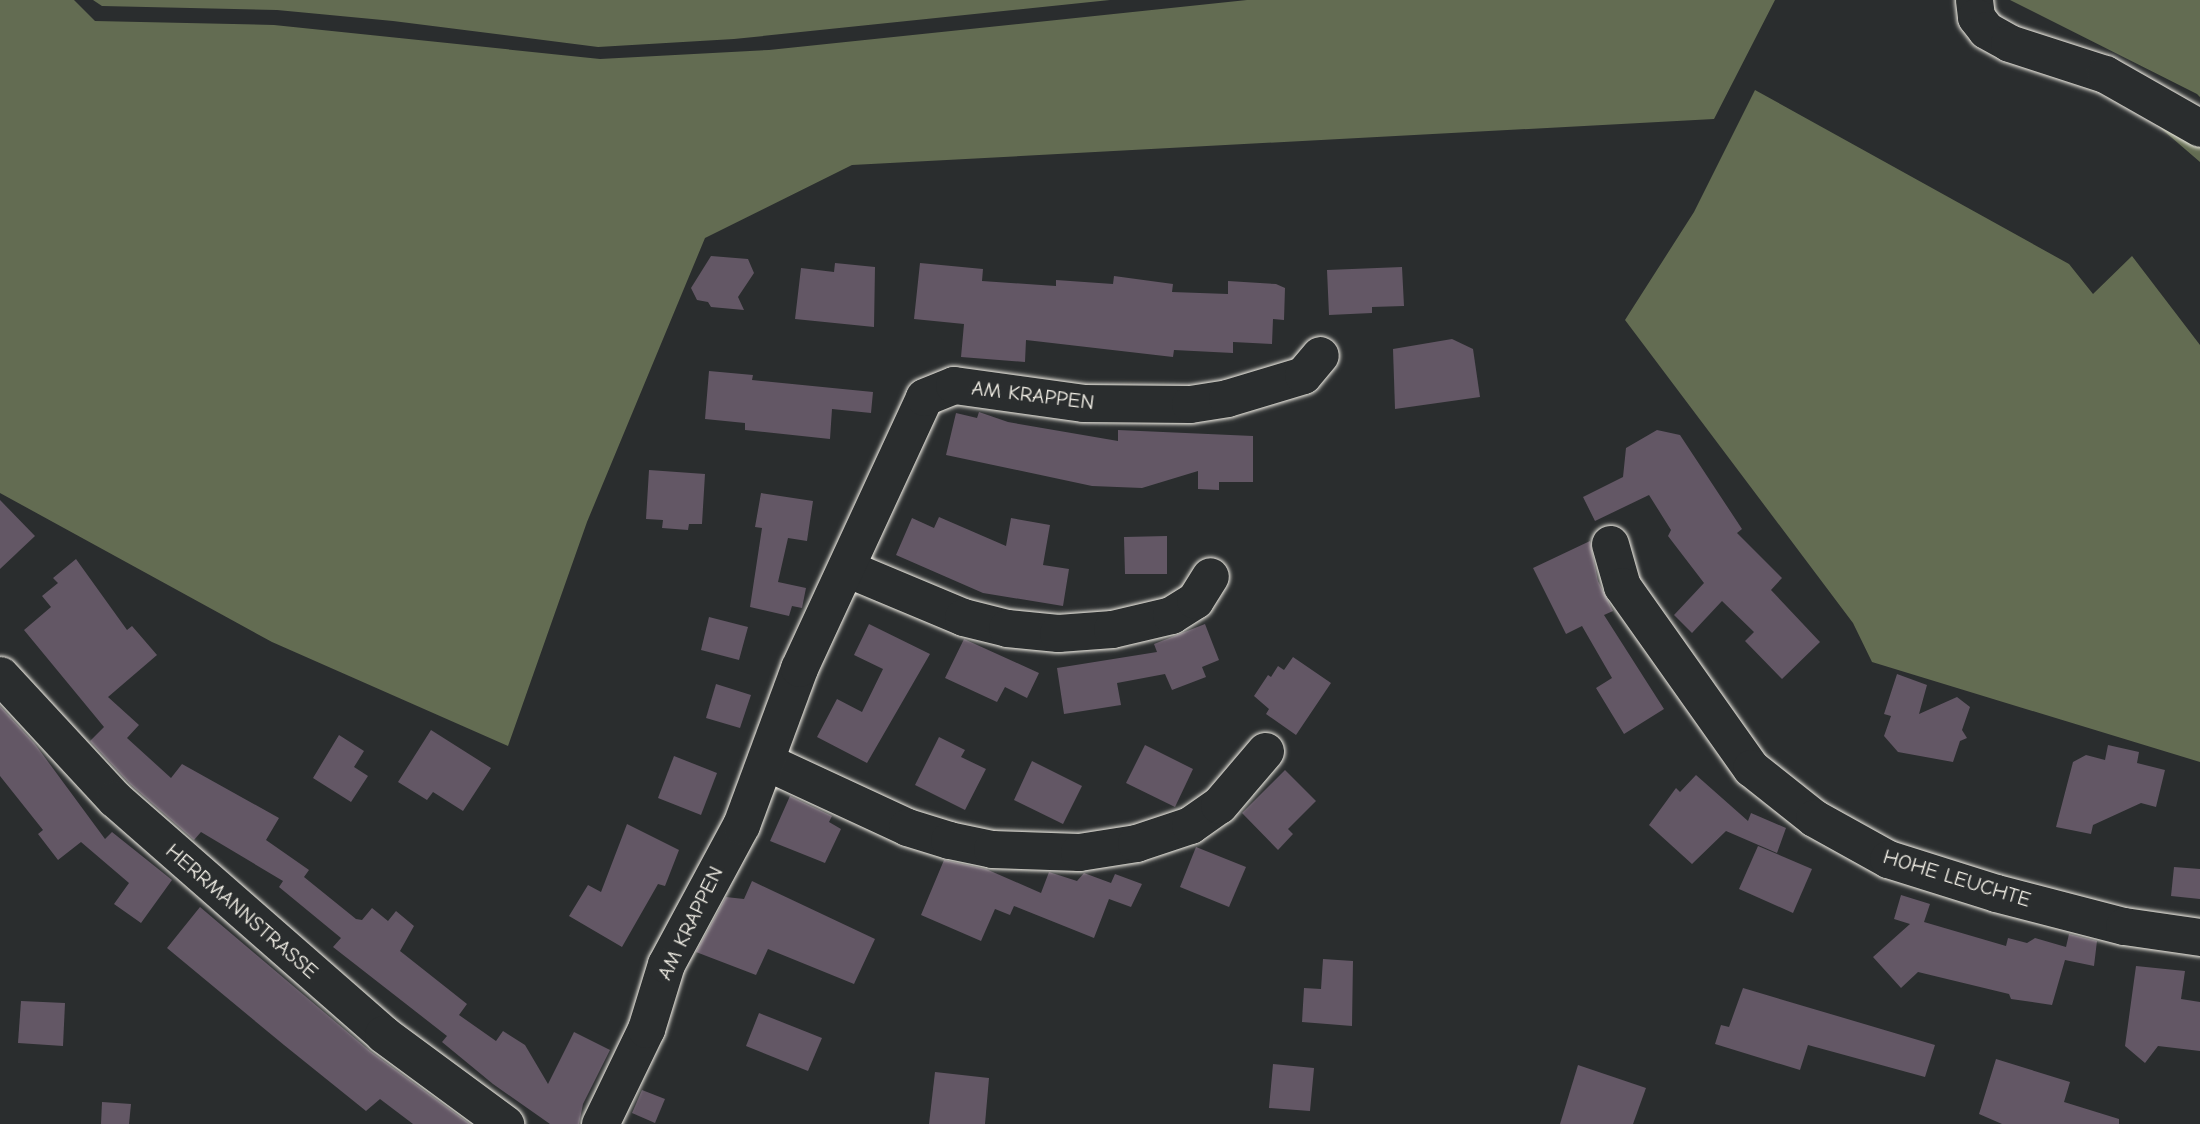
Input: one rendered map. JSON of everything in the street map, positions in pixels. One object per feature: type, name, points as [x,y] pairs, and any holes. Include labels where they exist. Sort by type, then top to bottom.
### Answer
[{"type":"street","points":[[1974,0],[1976,17],[1986,30],[2009,43],[2105,74],[2200,128]]},
{"type":"street","name":"AM KRAPPEN","points":[[600,1124],[646,1029],[666,964],[741,825],[767,762],[799,668],[924,397],[954,384],[1083,402],[1190,404],[1227,398],[1303,375],[1320,355]]},
{"type":"street","name":"HOHE LEUCHTE","points":[[1610,544],[1622,586],[1751,768],[1814,818],[1888,859],[1996,893],[2124,926],[2200,937]]},
{"type":"street","points":[[846,568],[963,617],[1007,628],[1058,632],[1112,629],[1171,615],[1195,600],[1210,576]]},
{"type":"street","name":"HERRMANNSTRASSE","points":[[0,675],[115,799],[383,1034],[505,1124]]},
{"type":"street","points":[[767,762],[907,827],[949,840],[992,849],[1079,852],[1136,844],[1190,825],[1219,805],[1265,751]]},
{"type":"green space","points":[[0,0],[74,0],[95,21],[274,25],[600,59],[769,50],[1247,0],[1775,0],[1714,119],[852,165],[705,238],[587,522],[508,746],[272,642],[0,493]]},
{"type":"green space","points":[[93,0],[1110,0],[734,39],[598,47],[393,21],[277,10],[102,6]]},
{"type":"green space","points":[[2010,0],[2200,0],[2200,97],[2197,94]]},
{"type":"green space","points":[[1755,90],[2069,264],[2093,294],[2132,256],[2200,345],[2200,762],[1872,662],[1853,623],[1625,320],[1694,212]]},
{"type":"green space","points":[[2112,96],[2200,139],[2200,162],[2157,125]]},
{"type":"building","points":[[711,256],[748,259],[754,273],[738,297],[744,310],[711,307],[708,302],[697,300],[691,288]]},
{"type":"building","points":[[835,263],[875,267],[874,327],[795,319],[801,268],[834,272]]},
{"type":"building","points":[[920,263],[983,269],[982,281],[1056,286],[1056,280],[1113,284],[1114,276],[1173,284],[1172,292],[1228,294],[1228,281],[1276,284],[1285,288],[1284,320],[1273,319],[1272,344],[1233,342],[1233,353],[1174,350],[1173,357],[1026,340],[1025,362],[961,357],[964,324],[914,319]]},
{"type":"building","points":[[1402,267],[1404,306],[1372,307],[1372,313],[1329,315],[1327,270]]},
{"type":"building","points":[[1452,339],[1473,349],[1480,397],[1395,409],[1393,349]]},
{"type":"building","points":[[709,371],[753,375],[752,380],[873,392],[871,413],[832,409],[830,439],[745,430],[745,423],[705,419]]},
{"type":"building","points":[[979,412],[1008,422],[1118,441],[1118,430],[1253,436],[1253,482],[1219,482],[1219,490],[1198,489],[1198,471],[1142,488],[1092,486],[946,455],[956,413],[977,418]]},
{"type":"building","points":[[1657,430],[1680,435],[1742,529],[1737,533],[1782,578],[1771,590],[1820,642],[1782,679],[1745,641],[1754,632],[1722,601],[1692,633],[1674,615],[1704,583],[1668,536],[1671,530],[1649,495],[1595,521],[1583,497],[1623,477],[1626,448]]},
{"type":"building","points":[[649,470],[705,474],[702,524],[689,524],[688,530],[662,528],[663,520],[646,519]]},
{"type":"building","points":[[761,493],[813,501],[807,541],[788,538],[778,582],[806,588],[802,608],[792,606],[789,616],[750,607],[762,528],[755,527]]},
{"type":"building","points":[[0,500],[35,536],[0,569]]},
{"type":"building","points":[[939,517],[1006,546],[1011,518],[1050,525],[1043,565],[1069,569],[1063,606],[983,593],[896,555],[912,518],[934,528]]},
{"type":"building","points":[[1167,536],[1167,574],[1125,574],[1124,537]]},
{"type":"building","points":[[1590,541],[1598,581],[1613,611],[1604,615],[1664,709],[1624,734],[1596,688],[1612,678],[1582,626],[1566,634],[1533,568]]},
{"type":"building","points":[[76,559],[127,630],[132,626],[157,655],[108,697],[139,725],[127,738],[171,778],[182,764],[279,818],[266,840],[309,870],[304,877],[356,919],[362,920],[372,908],[388,921],[396,911],[414,926],[400,951],[467,1004],[459,1015],[496,1041],[503,1031],[525,1045],[548,1084],[574,1032],[610,1050],[583,1104],[579,1124],[550,1124],[493,1084],[442,1042],[447,1036],[333,947],[341,938],[279,887],[283,881],[201,832],[194,840],[130,784],[90,741],[104,727],[24,630],[51,607],[42,596],[58,583],[53,578]]},
{"type":"building","points":[[709,617],[748,627],[739,660],[701,650]]},
{"type":"building","points":[[869,624],[930,654],[867,763],[817,737],[837,699],[862,712],[883,669],[854,655]]},
{"type":"building","points":[[1205,624],[1219,660],[1202,667],[1206,677],[1172,690],[1165,674],[1117,683],[1121,705],[1064,714],[1057,668],[1157,652],[1154,644]]},
{"type":"building","points":[[964,639],[1039,673],[1027,698],[1005,687],[997,702],[945,678]]},
{"type":"building","points":[[1293,657],[1331,683],[1296,735],[1266,714],[1269,709],[1254,696],[1268,675],[1271,677],[1278,666],[1284,670]]},
{"type":"building","points":[[1897,674],[1927,685],[1919,714],[1957,697],[1970,707],[1962,730],[1967,738],[1960,741],[1953,762],[1898,752],[1884,736],[1891,716],[1884,714]]},
{"type":"building","points":[[716,684],[751,695],[740,728],[706,718]]},
{"type":"building","points":[[0,706],[35,744],[105,839],[112,832],[172,880],[141,923],[114,904],[129,883],[81,842],[58,860],[38,834],[43,830],[0,776]]},
{"type":"building","points":[[431,730],[491,768],[463,811],[433,792],[427,800],[398,782]]},
{"type":"building","points":[[339,735],[364,751],[354,767],[368,776],[351,802],[313,778]]},
{"type":"building","points":[[939,737],[965,750],[961,757],[986,769],[965,810],[915,785]]},
{"type":"building","points":[[1145,745],[1193,769],[1175,807],[1126,783]]},
{"type":"building","points":[[2108,745],[2139,752],[2137,763],[2165,770],[2156,807],[2141,803],[2093,825],[2091,834],[2056,827],[2073,762],[2086,755],[2105,760]]},
{"type":"building","points":[[674,756],[717,773],[701,815],[658,798]]},
{"type":"building","points":[[1032,761],[1082,786],[1063,824],[1014,800]]},
{"type":"building","points":[[1285,770],[1316,801],[1288,829],[1293,834],[1278,850],[1242,813]]},
{"type":"building","points":[[1696,775],[1748,821],[1751,813],[1786,828],[1777,853],[1726,831],[1692,864],[1649,825],[1676,788],[1680,792]]},
{"type":"building","points":[[790,796],[832,816],[829,822],[841,829],[825,863],[770,841]]},
{"type":"building","points":[[627,824],[679,850],[665,886],[658,884],[622,947],[569,916],[588,885],[601,892]]},
{"type":"building","points":[[1758,846],[1812,869],[1793,913],[1739,889]]},
{"type":"building","points":[[1196,847],[1246,867],[1229,907],[1180,887]]},
{"type":"building","points":[[944,860],[986,869],[1041,893],[1049,872],[1077,881],[1084,873],[1111,883],[1115,874],[1142,884],[1131,907],[1109,899],[1094,938],[1014,906],[1010,915],[995,909],[981,941],[921,915]]},
{"type":"building","points":[[2174,867],[2200,869],[2200,899],[2171,896]]},
{"type":"building","points":[[752,881],[875,939],[854,984],[768,949],[756,975],[696,952],[726,897],[744,899]]},
{"type":"building","points":[[1901,895],[1930,904],[1924,922],[2006,946],[2008,938],[2027,943],[2035,938],[2066,947],[2069,934],[2097,941],[2094,966],[2065,960],[2052,1005],[2011,999],[2009,994],[1918,972],[1901,988],[1873,957],[1910,924],[1894,919]]},
{"type":"building","points":[[200,907],[370,1051],[470,1124],[413,1124],[380,1099],[366,1111],[167,948]]},
{"type":"building","points":[[1323,959],[1353,961],[1352,1026],[1302,1022],[1304,988],[1321,989]]},
{"type":"building","points":[[2136,966],[2185,971],[2181,999],[2200,1002],[2200,1051],[2158,1046],[2145,1063],[2125,1046]]},
{"type":"building","points":[[1743,988],[1935,1045],[1925,1077],[1808,1045],[1800,1070],[1715,1044],[1721,1025],[1729,1027]]},
{"type":"building","points":[[21,1001],[65,1003],[63,1046],[18,1043]]},
{"type":"building","points":[[759,1013],[822,1038],[808,1071],[746,1046]]},
{"type":"building","points":[[1996,1059],[2070,1082],[2064,1102],[2119,1119],[2119,1124],[2002,1124],[1979,1114]]},
{"type":"building","points":[[1273,1064],[1314,1068],[1310,1111],[1269,1108]]},
{"type":"building","points":[[1578,1065],[1646,1088],[1633,1124],[1560,1124]]},
{"type":"building","points":[[935,1072],[989,1078],[985,1124],[929,1124]]},
{"type":"building","points":[[642,1090],[665,1099],[655,1123],[632,1113]]},
{"type":"building","points":[[102,1102],[131,1104],[129,1124],[101,1124]]}]
